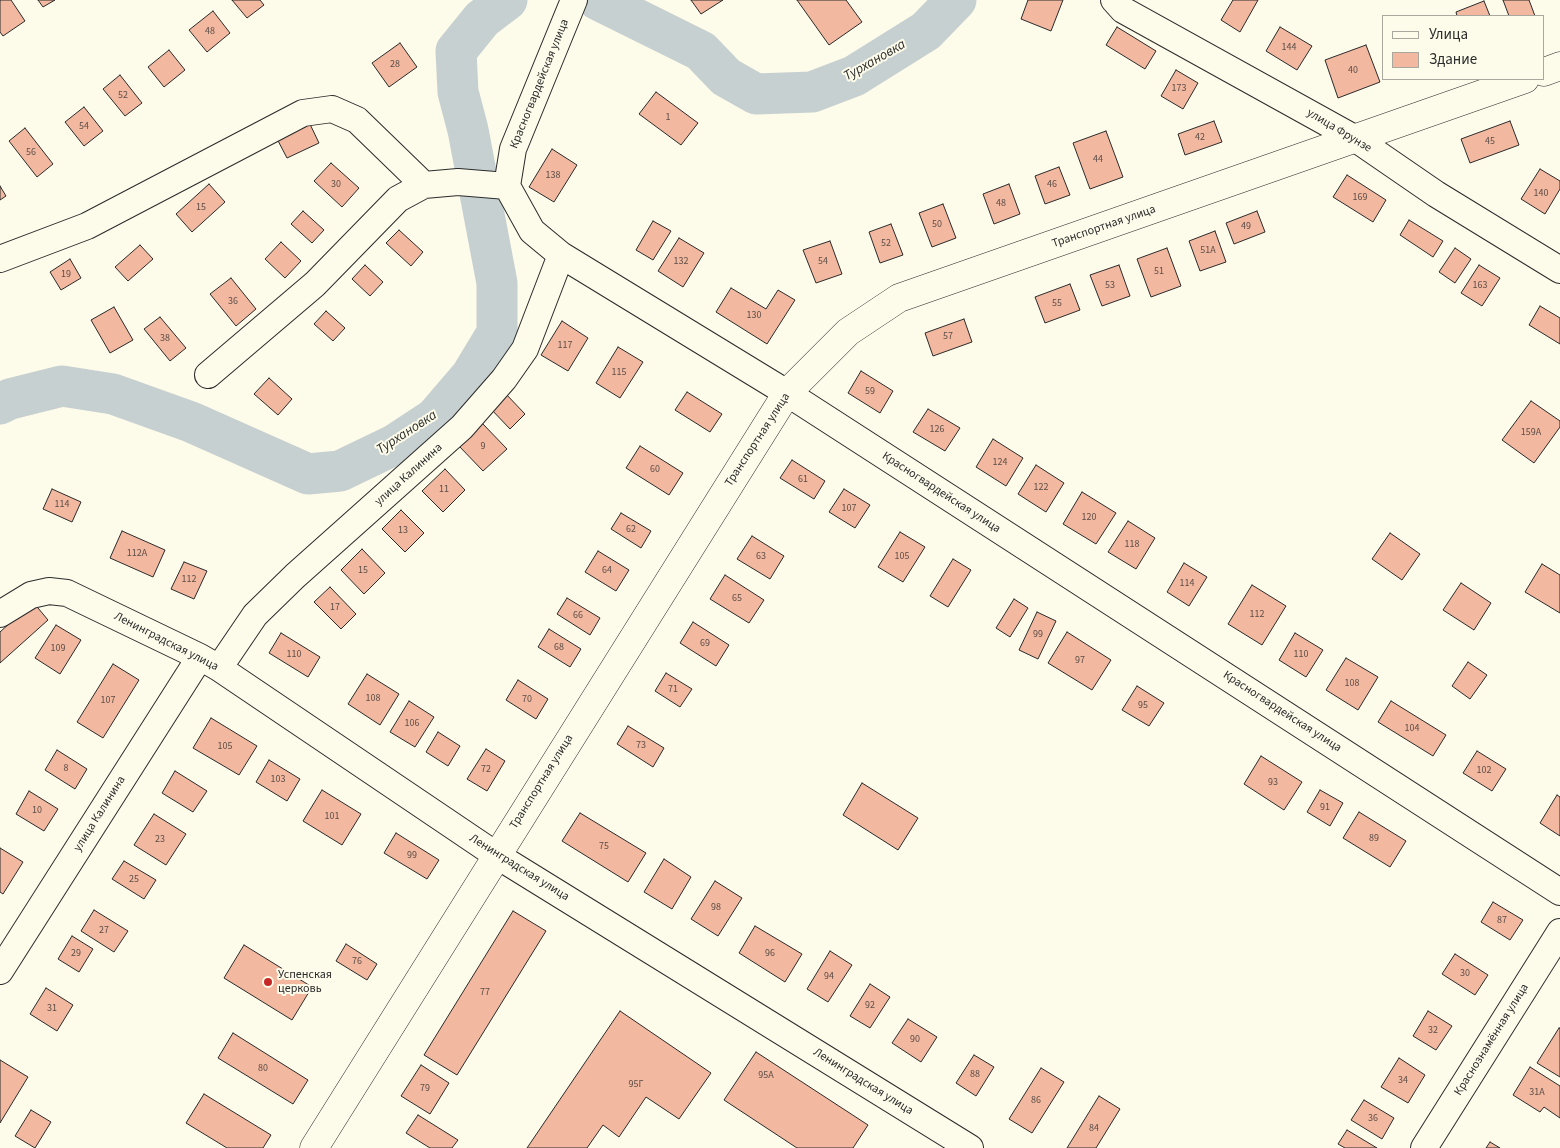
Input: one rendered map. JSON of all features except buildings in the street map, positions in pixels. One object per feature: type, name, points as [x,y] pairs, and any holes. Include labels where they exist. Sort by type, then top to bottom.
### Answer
[{"type":"main road","points":[[1545,72],[1560,66]]},
{"type":"main road","name":"Транспортная улица","points":[[314,1148],[787,393],[848,332],[899,298],[1522,80]]},
{"type":"street","name":"Красногвардейская улица","points":[[574,0],[536,89],[514,149],[507,186],[532,231],[561,255],[787,393],[1560,892]]},
{"type":"street","name":"улица Фрунзе","points":[[1114,0],[1123,10],[1356,139],[1436,194],[1560,270]]},
{"type":"street","points":[[0,259],[87,226],[303,113],[332,109],[357,120],[424,185]]},
{"type":"street","points":[[208,375],[315,284],[398,199],[424,185],[458,182],[507,186]]},
{"type":"street","name":"улица Калинина","points":[[0,971],[209,662],[295,576],[462,428],[504,379],[525,349],[561,255]]},
{"type":"street","name":"Ленинградская улица","points":[[0,614],[31,595],[49,591],[67,593],[209,662],[496,855],[970,1148]]},
{"type":"street","name":"Краснознамённая улица","points":[[1424,1148],[1560,932]]},
{"type":"waterway","name":"Турхановка","points":[[0,404],[10,399],[62,386],[113,394],[191,422],[308,474],[340,471],[394,445],[435,418],[471,376],[497,333],[497,283],[468,130],[458,92],[456,51],[482,19],[507,0]]},
{"type":"waterway","name":"Турхановка","points":[[598,0],[701,51],[726,77],[756,94],[812,92],[854,76],[926,31],[956,0]]},
{"type":"place","name":"Успенская церковь","points":[[268,982]]}]
